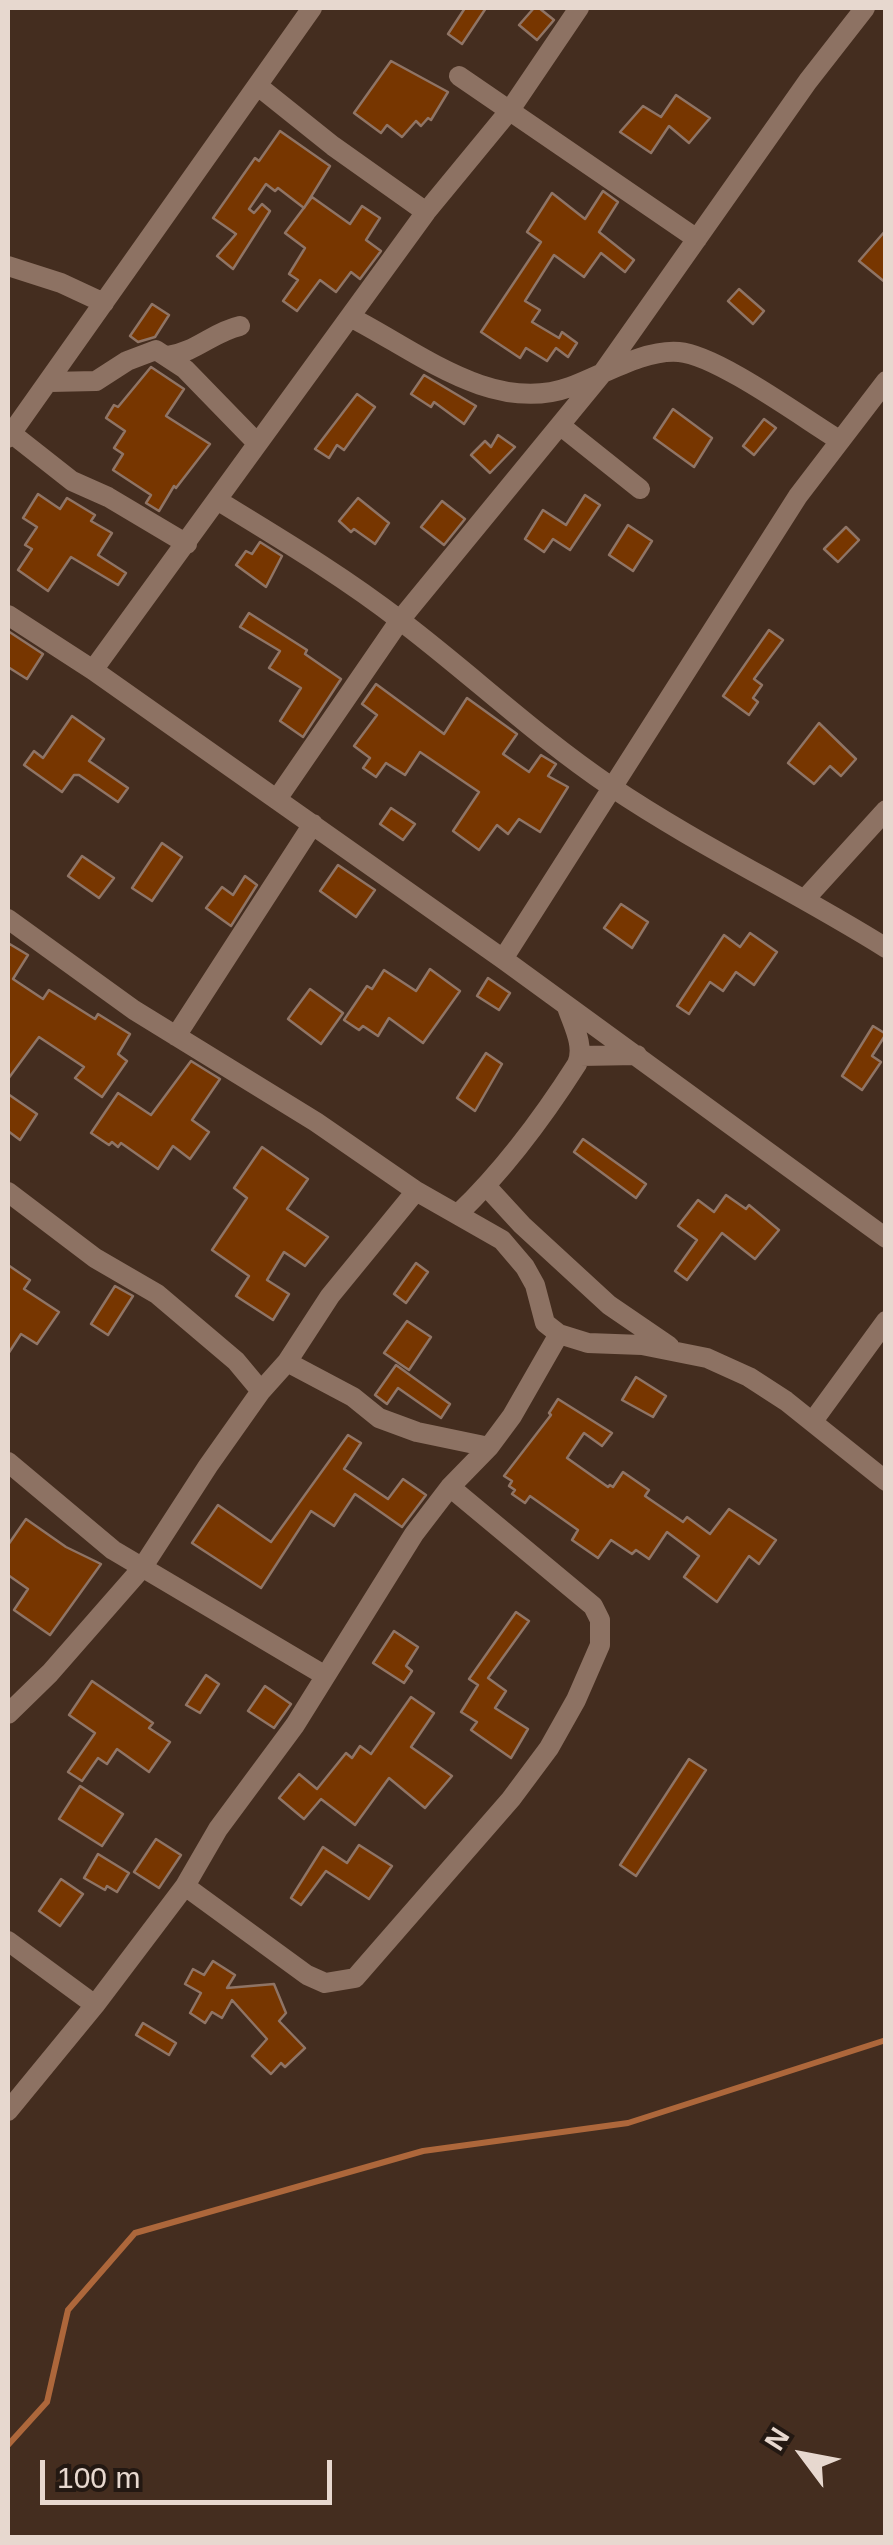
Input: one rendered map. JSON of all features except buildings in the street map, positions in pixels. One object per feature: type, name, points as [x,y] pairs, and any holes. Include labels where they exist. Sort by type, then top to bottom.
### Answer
[{"type":"street","points":[[187,544],[108,497],[72,481],[9,435],[312,8]]},
{"type":"street","points":[[93,670],[426,212],[510,110],[580,8]]},
{"type":"street","points":[[277,799],[400,620],[601,375],[808,80],[865,8]]},
{"type":"street","points":[[459,76],[696,239]]},
{"type":"street","points":[[258,86],[426,212]]},
{"type":"street","points":[[8,266],[61,283],[104,303]]},
{"type":"street","points":[[352,318],[488,388],[530,394],[554,392],[657,353],[692,355],[730,373],[840,440]]},
{"type":"street","points":[[168,356],[190,353],[219,332],[240,326]]},
{"type":"street","points":[[50,382],[96,381],[156,350],[168,356],[257,443]]},
{"type":"street","points":[[503,959],[798,496],[886,381]]},
{"type":"street","points":[[561,426],[640,489]]},
{"type":"street","points":[[217,500],[400,620],[610,786],[886,948]]},
{"type":"street","points":[[8,615],[313,824],[886,1238]]},
{"type":"street","points":[[805,899],[886,810]]},
{"type":"street","points":[[176,1036],[313,824]]},
{"type":"street","points":[[8,919],[134,1010],[316,1122],[416,1191],[502,1240],[526,1267],[545,1323],[559,1334],[588,1343],[642,1345],[707,1358],[749,1377],[813,1421],[886,1480]]},
{"type":"street","points":[[458,1214],[487,1187],[530,1134],[580,1056],[567,1007]]},
{"type":"street","points":[[580,1056],[637,1055]]},
{"type":"street","points":[[487,1187],[609,1305],[676,1351]]},
{"type":"street","points":[[10,1708],[50,1673],[142,1568],[261,1391],[287,1362],[352,1266],[416,1191]]},
{"type":"street","points":[[8,1192],[95,1258],[158,1294],[236,1361],[261,1391]]},
{"type":"street","points":[[813,1421],[886,1321]]},
{"type":"street","points":[[8,2111],[185,1886],[218,1829],[295,1724],[414,1534],[450,1486],[489,1448],[559,1334]]},
{"type":"street","points":[[287,1362],[353,1397],[379,1418],[417,1432],[489,1448]]},
{"type":"street","points":[[8,1462],[90,1532],[142,1568],[324,1676]]},
{"type":"street","points":[[185,1886],[307,1975],[326,1983],[354,1978],[511,1800],[550,1748],[600,1645],[600,1620],[594,1606],[450,1486]]},
{"type":"street","points":[[8,1941],[95,2005]]},
{"type":"waterway","points":[[8,2445],[47,2402],[68,2310],[135,2233],[423,2151],[628,2123],[886,2040]]}]
